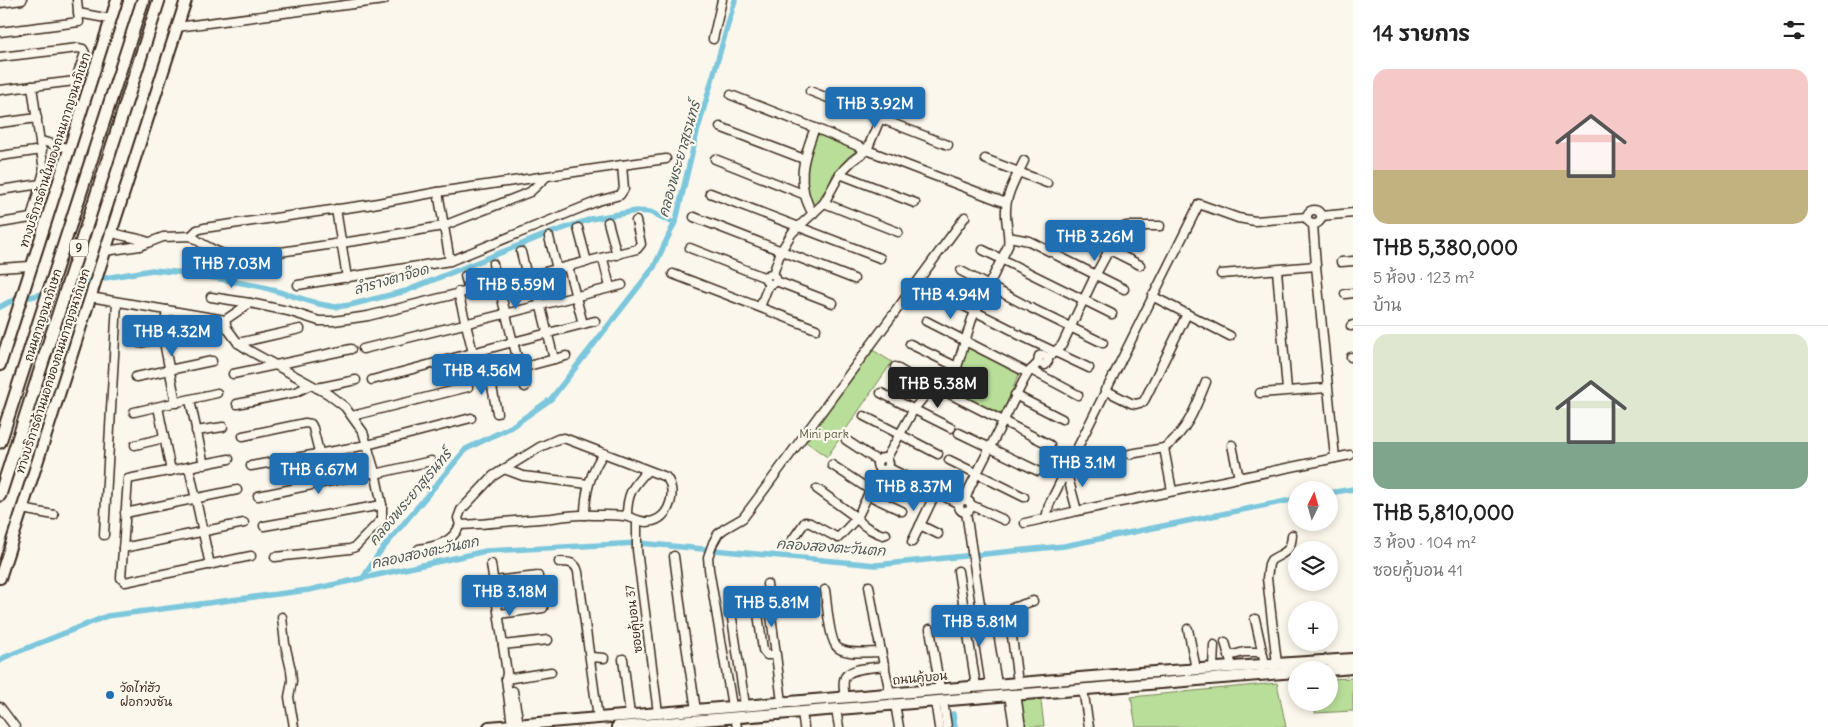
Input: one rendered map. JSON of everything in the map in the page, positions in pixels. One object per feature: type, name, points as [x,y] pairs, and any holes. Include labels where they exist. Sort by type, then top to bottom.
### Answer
[{"type":"highway","name":"ถนนกาญจนาภิเษก","points":[[0,442],[143,0]]},
{"type":"highway","name":"ถนนกาญจนาภิเษก","points":[[0,495],[159,0]]},
{"type":"main road","name":"ทางบริการด้านในของถนนกาญจนาภิเษก","points":[[0,365],[30,266],[117,0]]},
{"type":"main road","name":"ทางบริการด้านนอกของถนนกาญจนาภิเษก","points":[[0,578],[186,0]]},
{"type":"main road","name":"ถนนคู้บอน","points":[[1338,662],[1353,659]]},
{"type":"main road","name":"ถนนคู้บอน","points":[[489,727],[976,686],[1232,666],[1288,665]]},
{"type":"main road","points":[[1338,669],[1353,668]]},
{"type":"main road","name":"ถนนคู้บอน","points":[[617,727],[736,722],[802,712],[1288,673]]},
{"type":"street","points":[[0,3],[22,0]]},
{"type":"street","points":[[0,32],[79,22],[77,0]]},
{"type":"street","points":[[177,28],[384,0]]},
{"type":"street","points":[[713,39],[722,0]]},
{"type":"street","points":[[78,12],[111,19]]},
{"type":"street","points":[[0,57],[78,48],[84,49],[85,53],[75,81],[0,90]]},
{"type":"street","points":[[0,223],[31,218],[41,184],[44,171],[32,86]]},
{"type":"street","points":[[810,91],[948,145]]},
{"type":"street","points":[[730,96],[1006,203]]},
{"type":"street","points":[[0,123],[37,118]]},
{"type":"street","points":[[760,307],[781,251],[792,233],[824,203],[840,174],[852,161],[867,150],[880,119]]},
{"type":"street","points":[[720,127],[804,159]]},
{"type":"street","points":[[813,214],[803,194],[804,159],[815,128]]},
{"type":"street","points":[[41,141],[68,148]]},
{"type":"street","points":[[0,156],[42,150]]},
{"type":"street","points":[[191,236],[197,230],[204,228],[666,158]]},
{"type":"street","points":[[985,159],[1048,183]]},
{"type":"street","points":[[715,160],[803,194]]},
{"type":"street","points":[[886,459],[914,409],[933,386],[945,379],[957,367],[976,312],[1008,246],[1006,203],[1024,161]]},
{"type":"street","points":[[298,285],[450,261],[598,201],[620,196],[624,189],[622,165]]},
{"type":"street","points":[[840,174],[915,203]]},
{"type":"street","points":[[105,251],[140,246],[163,238],[191,236],[224,254],[240,258],[443,226],[530,192],[546,177]]},
{"type":"street","points":[[0,190],[41,184]]},
{"type":"street","points":[[438,192],[450,261]]},
{"type":"street","points":[[710,193],[880,258]]},
{"type":"street","points":[[824,203],[898,232]]},
{"type":"street","points":[[1046,518],[1049,505],[1066,470],[1199,204],[1238,218],[1255,221],[1307,217]]},
{"type":"street","points":[[336,209],[347,278]]},
{"type":"street","points":[[1307,217],[1308,213],[1313,210],[1317,211],[1321,216]]},
{"type":"street","points":[[1321,216],[1353,213]]},
{"type":"street","points":[[1313,224],[1319,222],[1321,216]]},
{"type":"street","points":[[732,706],[709,569],[708,557],[713,543],[724,529],[743,518],[965,217]]},
{"type":"street","points":[[1307,217],[1308,221],[1313,224]]},
{"type":"street","points":[[694,218],[854,279]]},
{"type":"street","points":[[211,297],[250,303],[288,311],[310,319],[334,322],[368,316],[458,292],[603,259],[640,248],[641,240],[636,221]]},
{"type":"street","points":[[608,222],[617,255]]},
{"type":"street","points":[[1313,224],[1335,458]]},
{"type":"street","points":[[994,685],[979,614],[980,604],[976,572],[966,512],[969,511],[965,503],[976,474],[1015,395],[1029,371],[1038,363],[1040,355],[1045,355],[1048,358],[1062,345],[1119,230],[1123,227],[1160,226]]},
{"type":"street","points":[[578,228],[587,262]]},
{"type":"street","points":[[112,232],[148,242]]},
{"type":"street","points":[[1074,232],[1140,265]]},
{"type":"street","points":[[122,248],[125,237]]},
{"type":"street","points":[[549,237],[557,269]]},
{"type":"street","points":[[1009,237],[1029,241],[1124,289]]},
{"type":"street","points":[[690,248],[833,303]]},
{"type":"street","points":[[983,250],[1112,314]]},
{"type":"street","points":[[521,252],[540,305],[554,359]]},
{"type":"street","points":[[603,259],[610,287]]},
{"type":"street","points":[[1342,262],[1353,261]]},
{"type":"street","points":[[493,264],[525,388]]},
{"type":"street","points":[[0,268],[30,266]]},
{"type":"street","points":[[1221,274],[1316,266]]},
{"type":"street","points":[[568,267],[583,324]]},
{"type":"street","points":[[1277,270],[1287,390]]},
{"type":"street","points":[[960,271],[1103,343]]},
{"type":"street","points":[[673,274],[816,328]]},
{"type":"street","points":[[465,276],[468,290]]},
{"type":"street","points":[[363,349],[622,285]]},
{"type":"street","points":[[458,292],[480,377],[566,356]]},
{"type":"street","points":[[944,296],[1089,368]]},
{"type":"street","points":[[1152,296],[1230,336]]},
{"type":"street","points":[[90,297],[225,320],[250,303]]},
{"type":"street","points":[[104,535],[117,302]]},
{"type":"street","points":[[167,310],[163,337],[176,403]]},
{"type":"street","points":[[1106,390],[1132,403],[1143,402],[1187,314]]},
{"type":"street","points":[[225,320],[227,328],[238,343],[250,352],[276,365],[345,407],[363,432],[382,506],[382,521],[350,550],[275,557]]},
{"type":"street","points":[[372,380],[595,321]]},
{"type":"street","points":[[926,321],[1078,395]]},
{"type":"street","points":[[138,343],[204,329]]},
{"type":"street","points":[[238,343],[300,329]]},
{"type":"street","points":[[910,344],[957,367]]},
{"type":"street","points":[[233,374],[351,349]]},
{"type":"street","points":[[136,376],[212,361]]},
{"type":"street","points":[[894,368],[1050,445]]},
{"type":"street","points":[[490,376],[497,412]]},
{"type":"street","points":[[237,404],[356,380]]},
{"type":"street","points":[[1130,454],[1164,448],[1178,436],[1186,426],[1206,382]]},
{"type":"street","points":[[352,416],[468,387]]},
{"type":"street","points":[[1260,393],[1327,388]]},
{"type":"street","points":[[134,412],[216,393]]},
{"type":"street","points":[[881,393],[951,428]]},
{"type":"street","points":[[1015,395],[1062,419]]},
{"type":"street","points":[[190,400],[204,464]]},
{"type":"street","points":[[158,407],[171,471]]},
{"type":"street","points":[[864,416],[938,454]]},
{"type":"street","points":[[251,466],[367,444],[471,418]]},
{"type":"street","points":[[243,436],[305,423],[310,424],[313,428],[319,452]]},
{"type":"street","points":[[196,431],[223,427]]},
{"type":"street","points":[[959,433],[1038,471]]},
{"type":"street","points":[[135,444],[164,438]]},
{"type":"street","points":[[419,549],[447,542],[456,534],[460,525],[458,518],[461,510],[486,481],[540,447],[558,439],[571,440],[604,454],[662,474],[670,482],[671,501],[665,512],[651,522],[637,521],[627,516],[585,515],[460,525]]},
{"type":"street","points":[[846,440],[878,461]]},
{"type":"street","points":[[1232,445],[1239,478]]},
{"type":"street","points":[[1164,448],[1172,491]]},
{"type":"street","points":[[585,515],[588,484],[593,470],[604,454]]},
{"type":"street","points":[[1025,523],[1350,455]]},
{"type":"street","points":[[878,461],[881,458],[886,459]]},
{"type":"street","points":[[886,459],[889,463],[888,468]]},
{"type":"street","points":[[229,460],[128,480],[121,576],[125,582],[251,556]]},
{"type":"street","points":[[949,460],[1024,496]]},
{"type":"street","points":[[258,496],[432,461]]},
{"type":"street","points":[[878,461],[877,466],[880,470]]},
{"type":"street","points":[[832,465],[869,493],[902,512]]},
{"type":"street","points":[[190,468],[210,564]]},
{"type":"street","points":[[880,470],[888,468],[936,492],[1004,520]]},
{"type":"street","points":[[504,469],[523,476],[588,484]]},
{"type":"street","points":[[627,516],[629,494],[647,470]]},
{"type":"street","points":[[791,542],[805,522],[838,538],[857,518],[880,470]]},
{"type":"street","points":[[1066,470],[1077,511]]},
{"type":"street","points":[[816,489],[857,518],[862,524],[883,535],[886,534]]},
{"type":"street","points":[[125,513],[237,490]]},
{"type":"street","points":[[912,542],[936,492]]},
{"type":"street","points":[[264,526],[382,506]]},
{"type":"street","points":[[22,509],[54,515]]},
{"type":"street","name":"ซอยคู้บอน 37","points":[[637,521],[637,550],[658,713]]},
{"type":"street","points":[[123,548],[244,523]]},
{"type":"street","points":[[920,525],[938,534]]},
{"type":"street","points":[[1277,664],[1267,578],[1271,560],[1284,553],[1290,547],[1292,535]]},
{"type":"street","points":[[674,556],[682,625],[696,710]]},
{"type":"street","points":[[559,562],[571,563],[577,568],[591,657],[598,718]]},
{"type":"street","points":[[492,564],[516,725]]},
{"type":"street","points":[[958,571],[976,686]]},
{"type":"street","points":[[494,581],[538,576]]},
{"type":"street","points":[[767,584],[782,702]]},
{"type":"street","points":[[869,586],[890,694]]},
{"type":"street","points":[[825,590],[832,639],[836,647],[852,651],[881,652]]},
{"type":"street","points":[[1018,683],[1009,613],[1012,608],[1033,601]]},
{"type":"street","points":[[730,605],[745,705]]},
{"type":"street","points":[[498,614],[543,608]]},
{"type":"street","points":[[282,617],[285,644],[291,670],[292,681],[289,697],[294,727]]},
{"type":"street","points":[[1255,619],[1265,664]]},
{"type":"street","points":[[930,629],[940,689]]},
{"type":"street","points":[[1188,629],[1196,669]]},
{"type":"street","points":[[503,646],[548,640]]},
{"type":"street","points":[[1225,642],[1232,666]]},
{"type":"street","points":[[1213,668],[1214,646]]},
{"type":"street","points":[[1229,656],[1244,652],[1262,652]]},
{"type":"street","points":[[591,657],[604,658]]},
{"type":"street","points":[[623,659],[630,715]]},
{"type":"street","points":[[845,697],[844,681],[847,674],[855,670],[885,666]]},
{"type":"street","points":[[508,677],[551,672]]},
{"type":"street","points":[[1083,689],[1089,727]]},
{"type":"street","points":[[1012,695],[1014,727]]},
{"type":"street","points":[[1012,695],[1021,727]]},
{"type":"street","points":[[939,701],[939,727]]},
{"type":"street","points":[[939,701],[948,727]]},
{"type":"street","points":[[895,704],[899,727]]},
{"type":"street","points":[[0,707],[15,727]]},
{"type":"street","points":[[836,709],[839,727]]},
{"type":"street","points":[[802,712],[804,727]]},
{"type":"green space","points":[[818,130],[856,146],[856,151],[833,174],[828,187],[811,208],[805,182],[806,160]]},
{"type":"green space","points":[[968,340],[1022,367],[1002,414],[939,387],[961,368]]},
{"type":"green space","name":"Mini park","points":[[871,349],[892,362],[827,457],[802,439]]},
{"type":"green space","points":[[1353,678],[1353,711],[1315,713],[1315,711],[1338,711],[1338,679]]},
{"type":"green space","points":[[1277,683],[1286,727],[1136,727],[1131,697]]},
{"type":"green space","points":[[1040,694],[1044,726],[1023,727],[1020,696]]},
{"type":"waterway","name":"คลองพระยาสุเรนทร์","points":[[363,578],[379,553],[466,449],[511,427],[551,399],[654,267],[676,220],[697,132],[735,0]]},
{"type":"waterway","name":"ลำรางตาจ๊อด","points":[[105,278],[152,270],[188,273],[263,287],[335,307],[406,291],[542,236],[591,219],[636,211],[650,212],[674,223]]},
{"type":"waterway","name":"ลำรางตาจ๊อด","points":[[81,284],[92,281]]},
{"type":"waterway","name":"ลำรางตาจ๊อด","points":[[30,297],[43,294]]},
{"type":"waterway","name":"ลำรางตาจ๊อด","points":[[0,307],[16,300]]},
{"type":"waterway","name":"คลองสองตะวันตก","points":[[1338,492],[1353,489]]},
{"type":"waterway","name":"คลองสองตะวันตก","points":[[0,661],[5,657],[107,616],[309,590],[486,551],[639,543],[876,565],[1064,546],[1288,501]]},
{"type":"waterway","points":[[953,714],[955,727]]},
{"type":"place","name":"วัดไท่ฮัว ฝอกวงซัน","points":[[110,695]]}]
